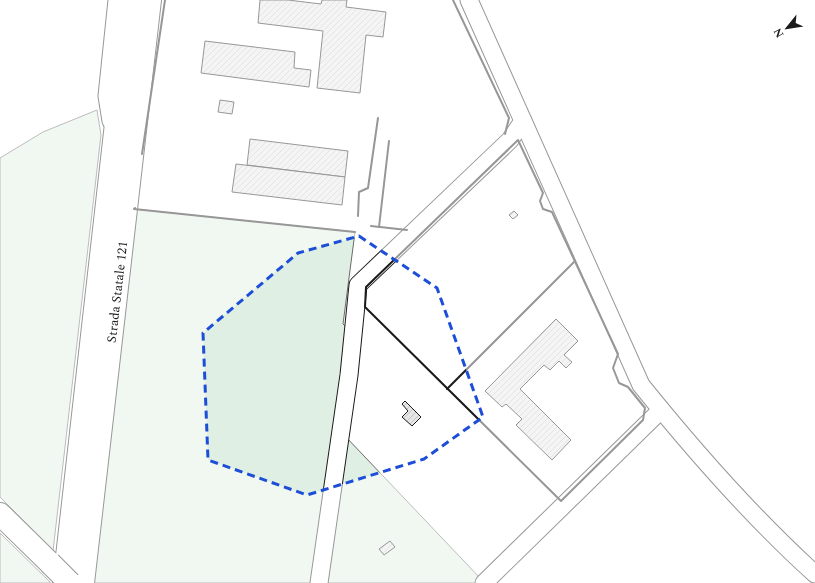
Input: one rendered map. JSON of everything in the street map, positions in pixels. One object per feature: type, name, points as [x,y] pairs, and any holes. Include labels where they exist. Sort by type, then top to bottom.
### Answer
[{"type":"main road","name":"Strada Statale 121","points":[[64,583],[130,0]]},
{"type":"main road","name":"Strada Statale 121","points":[[83,583],[150,0]]},
{"type":"main road","points":[[0,514],[70,583]]},
{"type":"street","points":[[114,139],[107,96],[118,0]]},
{"type":"street","points":[[469,0],[641,385],[736,496],[772,534],[815,574]]},
{"type":"street","points":[[319,583],[349,375],[358,285],[510,140],[523,122]]},
{"type":"street","points":[[484,583],[661,410]]},
{"type":"highlighted area","points":[[359,236],[437,288],[483,417],[424,459],[307,495],[208,460],[203,333],[298,253]]},
{"type":"green space","points":[[97,110],[101,135],[53,551],[0,497],[0,158],[43,132]]},
{"type":"green space","points":[[134,209],[355,232],[343,324],[348,329],[316,583],[93,583]]},
{"type":"green space","points":[[345,436],[481,579],[477,583],[325,583]]},
{"type":"green space","points":[[0,533],[50,582],[50,583],[0,583]]},
{"type":"building","points":[[260,0],[288,0],[321,4],[322,0],[347,0],[346,7],[386,12],[383,37],[366,35],[360,93],[317,88],[323,31],[258,23]]},
{"type":"building","points":[[205,41],[295,52],[294,68],[311,70],[309,87],[201,73]]},
{"type":"building","points":[[220,100],[234,102],[232,114],[218,112]]},
{"type":"building","points":[[250,139],[348,151],[345,177],[247,165]]},
{"type":"building","points":[[236,164],[345,177],[342,205],[232,192]]},
{"type":"building","points":[[514,211],[518,215],[513,219],[509,215]]},
{"type":"building","points":[[556,319],[578,341],[564,355],[572,362],[566,368],[559,361],[550,370],[544,365],[520,389],[571,440],[552,460],[516,425],[522,419],[506,404],[502,407],[485,391]]},
{"type":"building","points":[[405,401],[421,417],[412,426],[402,417],[408,411],[402,404]]},
{"type":"building","points":[[390,541],[395,547],[384,555],[379,549]]},
{"type":"wall","points":[[142,154],[165,0]]},
{"type":"wall","points":[[453,0],[509,118],[505,134]]},
{"type":"wall","points":[[358,216],[359,192],[368,188],[378,118]]},
{"type":"wall","points":[[518,140],[543,193],[540,201],[543,209],[552,212],[618,354],[613,368],[619,383],[628,387],[645,408],[643,420],[561,501],[365,307],[366,287],[518,140]]},
{"type":"wall","points":[[379,227],[389,141]]},
{"type":"wall","points":[[135,208],[134,209],[355,232]]},
{"type":"wall","points":[[371,226],[407,230]]},
{"type":"wall","points":[[447,389],[575,261]]}]
